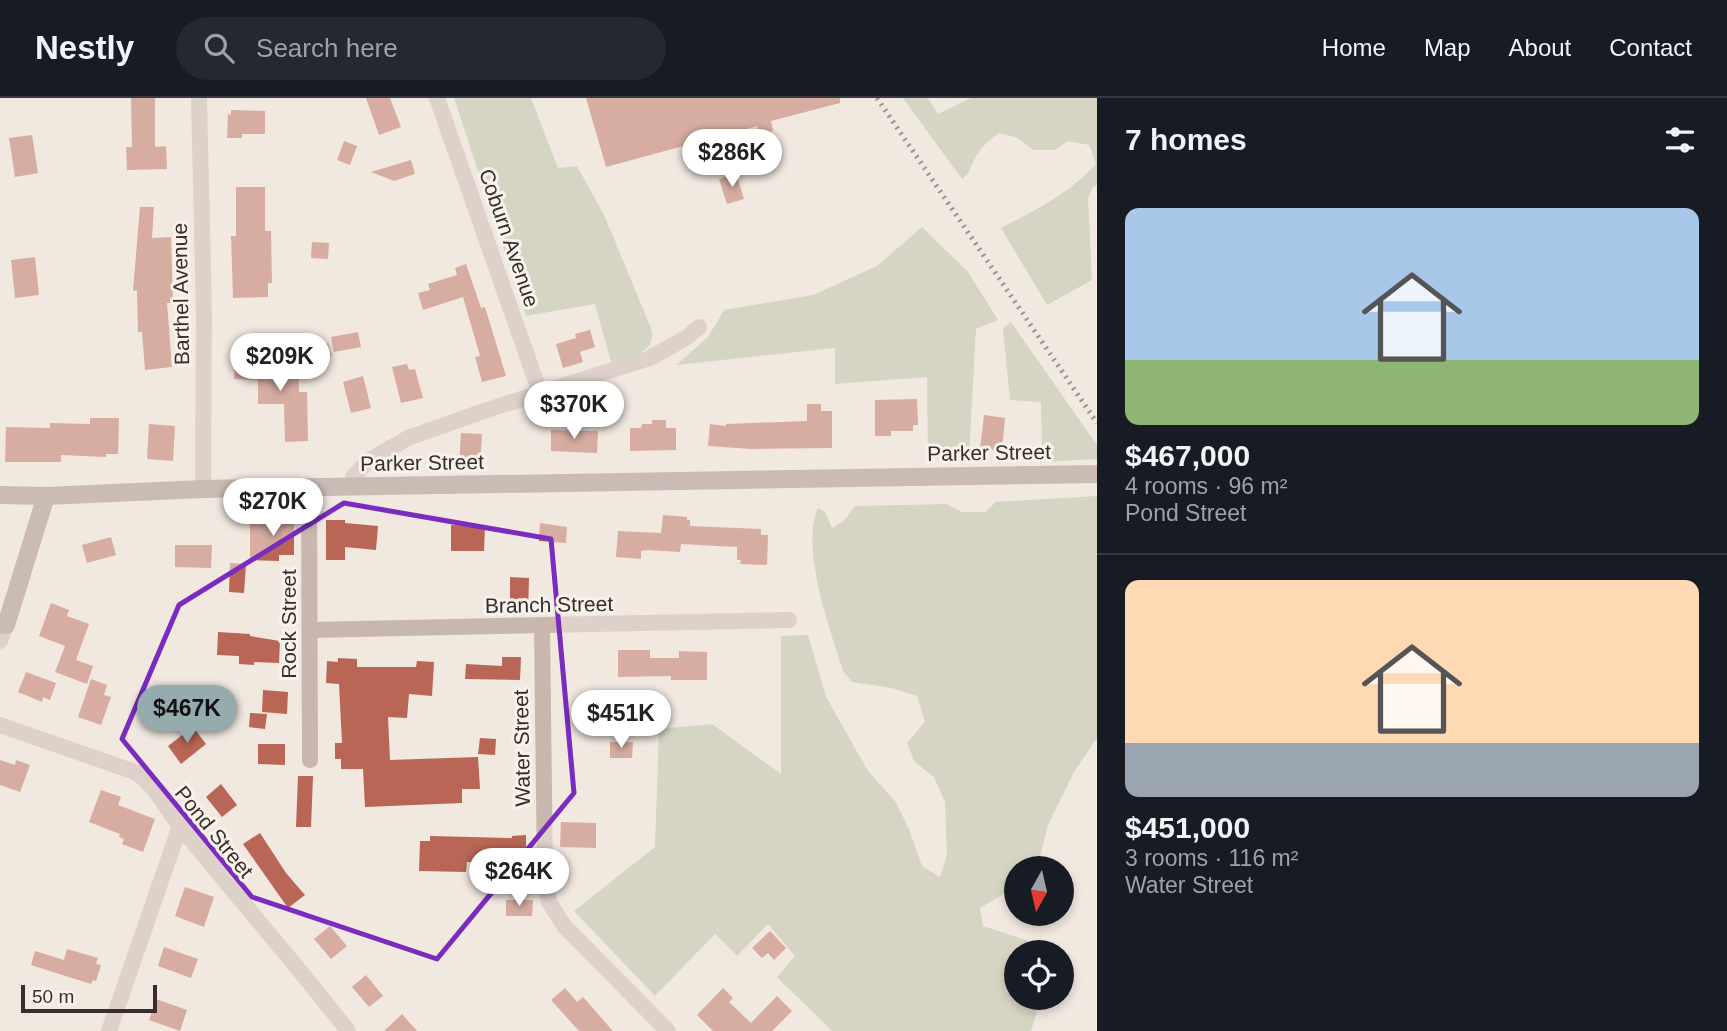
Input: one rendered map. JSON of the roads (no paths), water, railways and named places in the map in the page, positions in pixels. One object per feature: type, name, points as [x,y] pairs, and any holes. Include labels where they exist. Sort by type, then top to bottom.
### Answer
[{"type":"main road","name":"Parker Street","points":[[0,495],[46,496],[203,489],[1097,474]]},
{"type":"main road","points":[[2,630],[46,496]]},
{"type":"street","name":"Barthel Avenue","points":[[199,98],[204,316],[203,489]]},
{"type":"street","name":"Coburn Avenue","points":[[437,98],[540,393]]},
{"type":"street","points":[[351,487],[353,477],[368,461],[408,438],[650,358],[686,338],[699,327]]},
{"type":"street","name":"Rock Street","points":[[309,487],[310,760]]},
{"type":"street","name":"Branch Street","points":[[310,630],[789,620]]},
{"type":"street","name":"Water Street","points":[[542,627],[545,877],[549,902],[565,927],[667,1031]]},
{"type":"street","name":"Pond Street","points":[[0,725],[138,774],[292,959],[348,1031]]},
{"type":"street","points":[[109,1031],[180,826]]},
{"type":"railway","points":[[877,98],[1097,423]]}]
